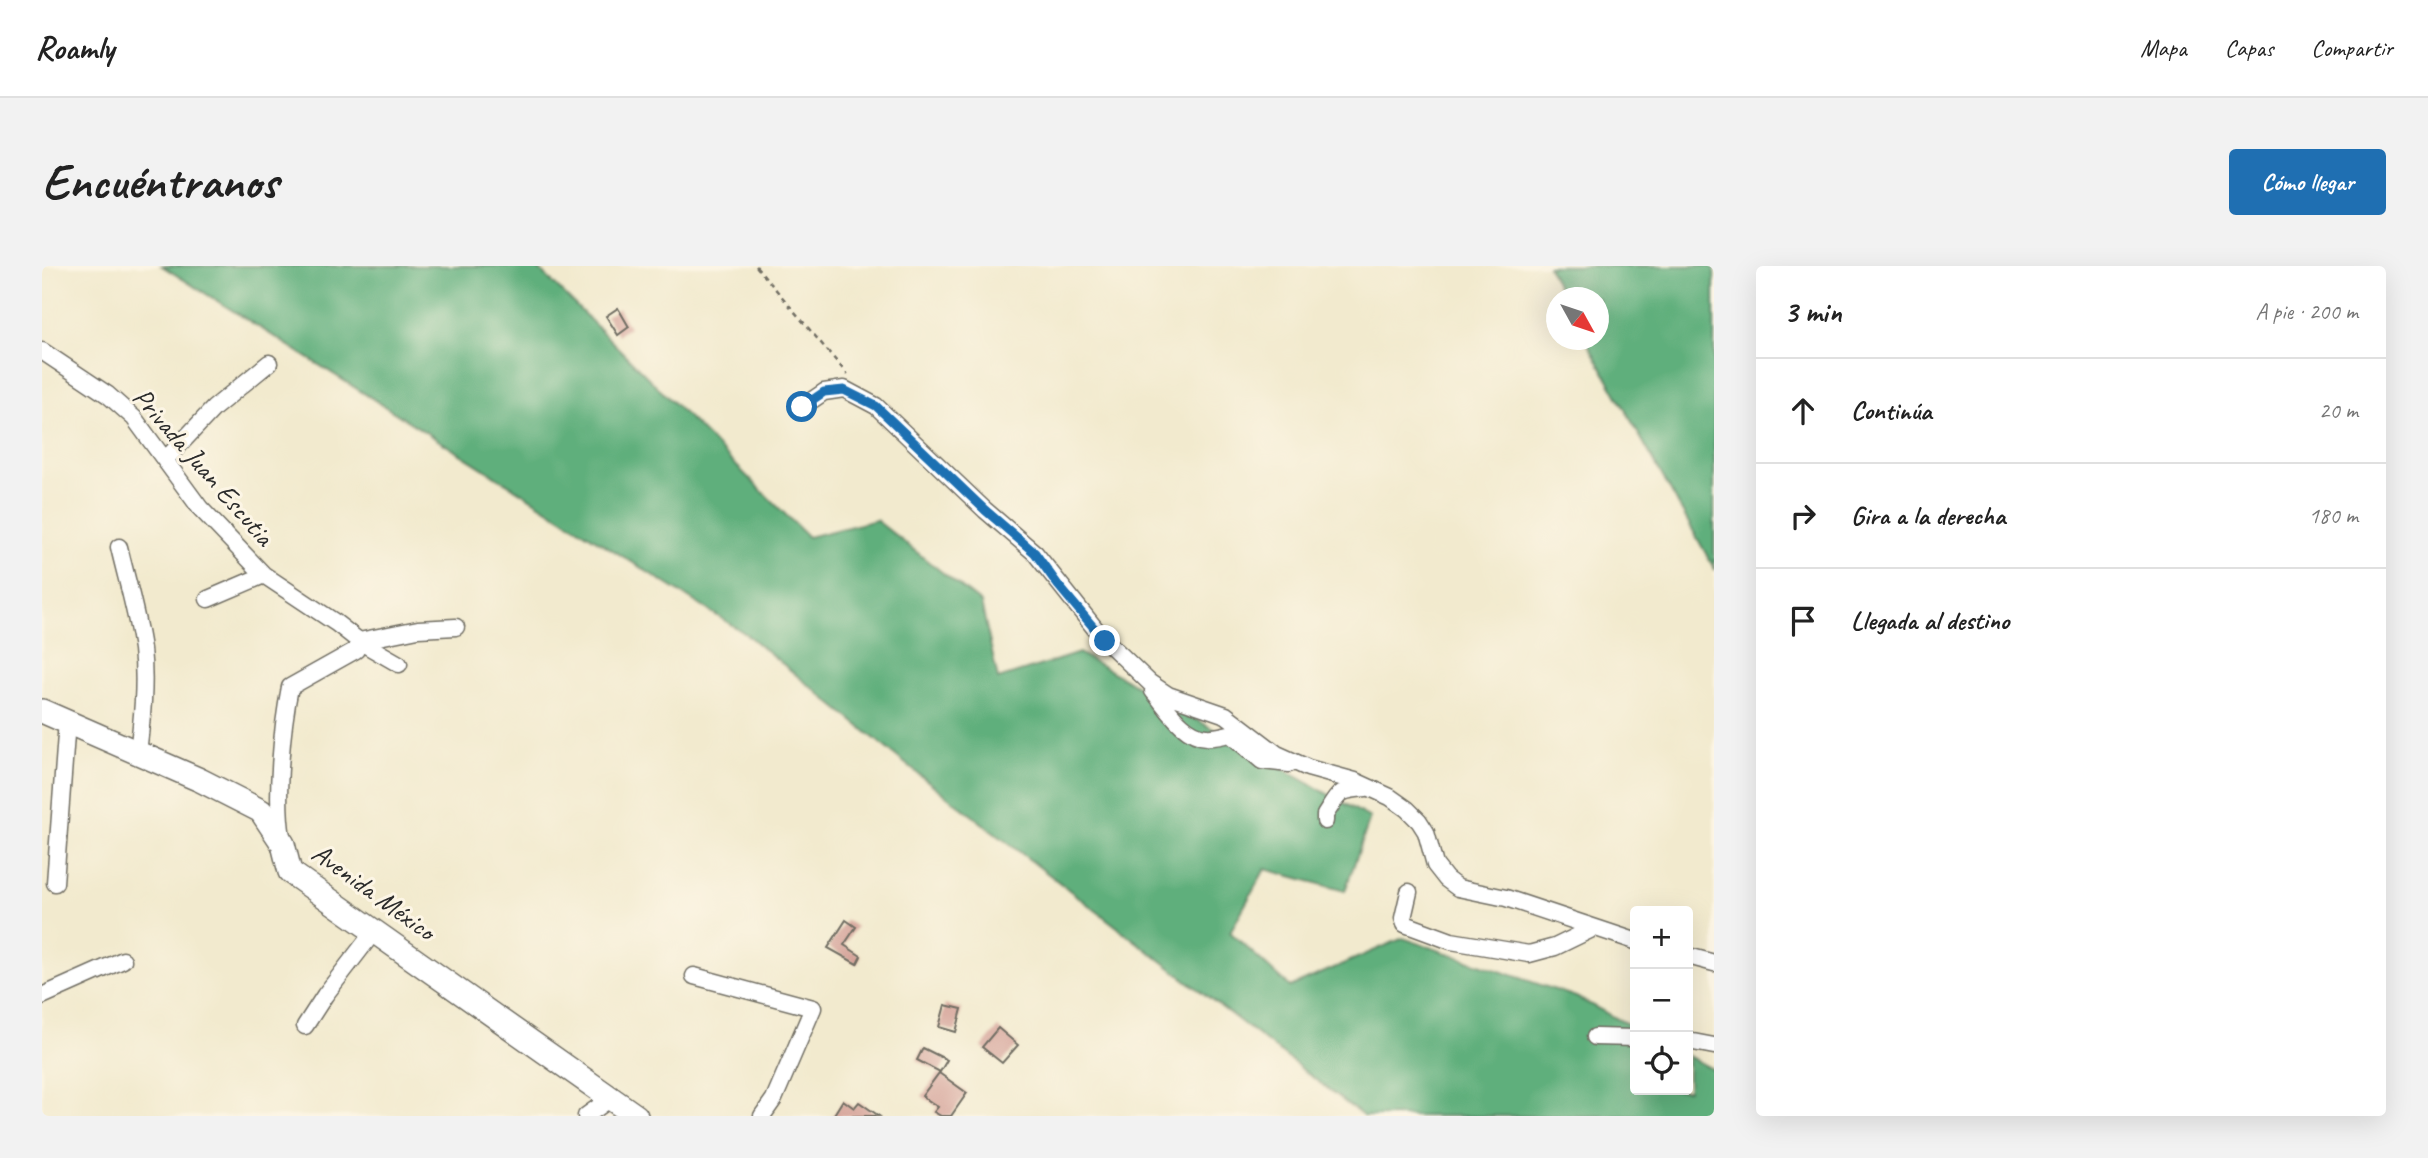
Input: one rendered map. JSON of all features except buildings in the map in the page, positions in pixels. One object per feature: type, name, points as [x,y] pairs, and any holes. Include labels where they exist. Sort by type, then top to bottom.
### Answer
[{"type":"main road","name":"Avenida México","points":[[42,711],[200,780],[261,811],[283,844],[290,872],[376,930],[636,1116]]},
{"type":"street","name":"Privada Juan Escutia","points":[[42,351],[108,395],[134,418],[200,508],[264,575],[337,623],[359,641],[399,664]]},
{"type":"street","points":[[166,459],[214,408],[269,363]]},
{"type":"street","points":[[802,407],[824,392],[844,390],[876,406],[985,510],[1035,553],[1101,636],[1144,677],[1168,695],[1226,715],[1277,754],[1372,788],[1407,808],[1426,832],[1435,865],[1446,879],[1458,888],[1506,898],[1630,940]]},
{"type":"street","points":[[119,547],[142,652],[142,720],[138,753]]},
{"type":"street","points":[[208,599],[264,575]]},
{"type":"street","points":[[283,844],[279,819],[280,792],[290,687],[356,650],[359,641],[418,629],[456,627]]},
{"type":"street","points":[[1144,677],[1175,720],[1197,735],[1209,737],[1230,734],[1262,761],[1286,765],[1295,762]]},
{"type":"street","points":[[55,883],[67,721]]},
{"type":"street","points":[[1325,821],[1325,816],[1340,792],[1347,789],[1372,788]]},
{"type":"street","points":[[1409,892],[1403,918],[1405,924],[1471,945],[1537,953],[1592,929]]},
{"type":"street","points":[[305,1026],[325,995],[376,930]]},
{"type":"street","points":[[1693,957],[1714,963]]},
{"type":"street","points":[[42,996],[123,960]]},
{"type":"street","points":[[694,976],[813,1008],[774,1099],[762,1116]]},
{"type":"street","points":[[1595,1037],[1630,1038]]},
{"type":"street","points":[[1693,1042],[1714,1046]]},
{"type":"street","points":[[586,1116],[611,1098]]},
{"type":"path","points":[[756,266],[851,378]]},
{"type":"green space","points":[[162,266],[536,266],[808,537],[876,520],[981,603],[998,679],[1079,653],[1370,818],[1345,891],[1265,869],[1230,932],[1290,987],[1403,938],[1576,997],[1630,1025],[1630,1095],[1693,1095],[1693,1059],[1714,1070],[1714,1116],[1363,1116],[912,769],[746,634]]},
{"type":"green space","points":[[1548,266],[1714,266],[1714,568],[1592,350],[1609,350],[1609,287],[1558,287]]},
{"type":"route","points":[[802,407],[824,392],[844,390],[876,406],[985,510],[1035,553],[1105,641]]}]
